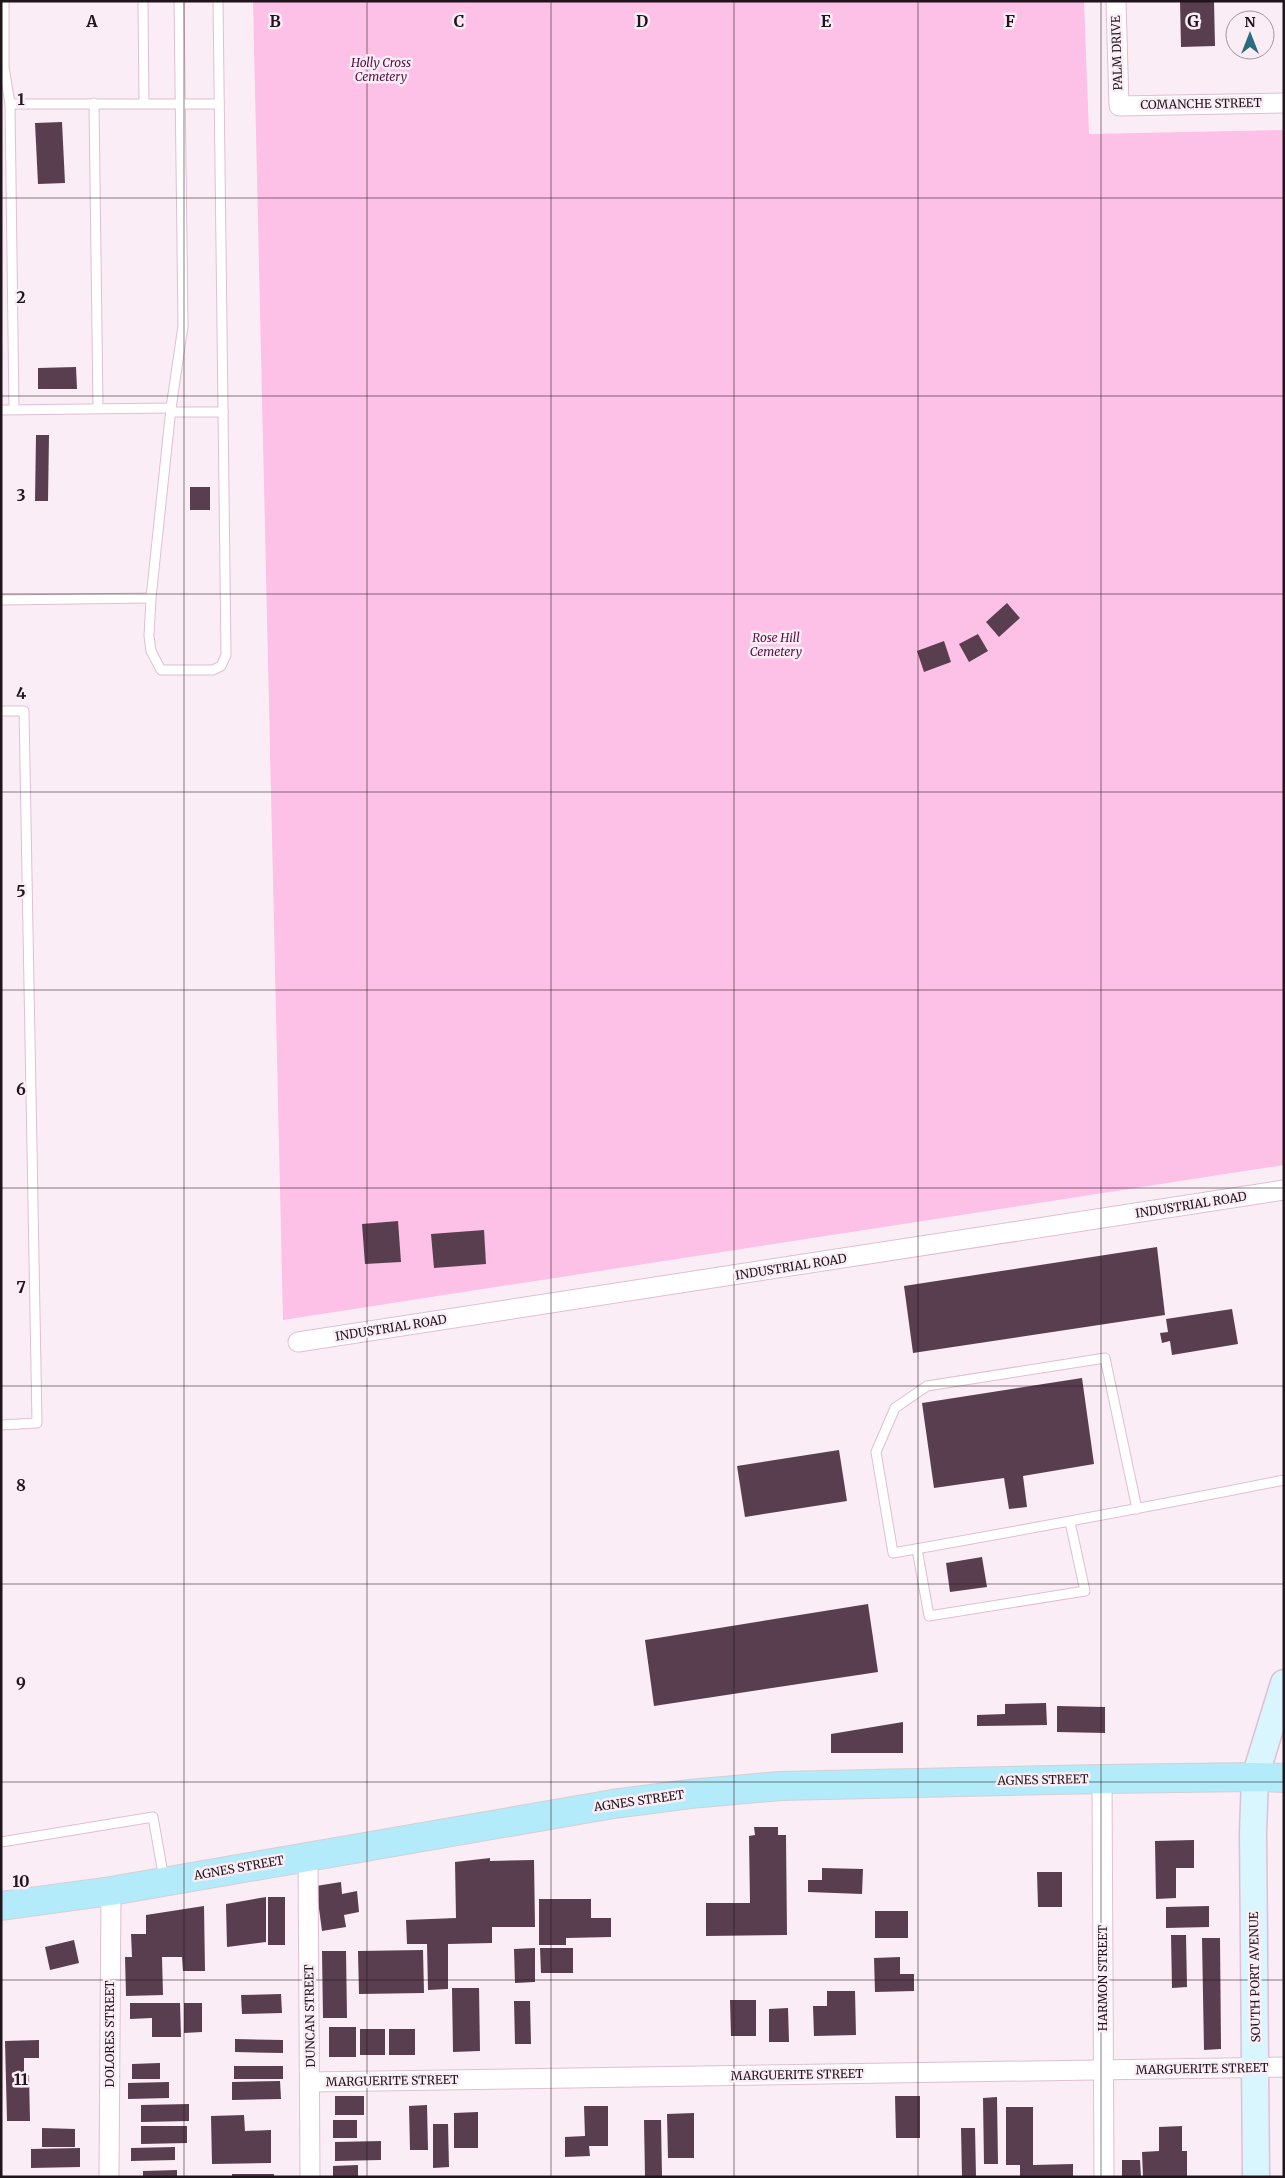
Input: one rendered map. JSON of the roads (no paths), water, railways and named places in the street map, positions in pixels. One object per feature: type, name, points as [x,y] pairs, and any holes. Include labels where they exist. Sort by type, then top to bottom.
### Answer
[{"type":"main road","name":"SOUTH PORT AVENUE","points":[[1256,2177],[1253,1832],[1255,1777],[1278,1718],[1284,1683]]},
{"type":"main road","name":"AGNES STREET","points":[[1,1906],[111,1890],[613,1804],[690,1794],[780,1786],[1102,1778],[1284,1778]]},
{"type":"street","name":"PALM DRIVE","points":[[1116,1],[1119,106]]},
{"type":"street","name":"COMANCHE STREET","points":[[1119,106],[1284,103]]},
{"type":"street","name":"INDUSTRIAL ROAD","points":[[298,1342],[1284,1190]]},
{"type":"street","name":"HARMON STREET","points":[[1102,1778],[1104,2177]]},
{"type":"street","name":"DUNCAN STREET","points":[[308,1856],[311,2082],[310,2177]]},
{"type":"street","name":"DOLORES STREET","points":[[109,2177],[111,1890]]},
{"type":"street","name":"MARGUERITE STREET","points":[[311,2082],[1284,2067]]},
{"type":"lane","points":[[4,1],[4,67],[10,104],[14,409]]},
{"type":"lane","points":[[143,1],[144,103]]},
{"type":"lane","points":[[179,1],[183,326],[171,410],[151,598],[149,636],[151,651],[161,670],[213,670],[221,666],[226,655],[218,1]]},
{"type":"lane","points":[[94,103],[98,408]]},
{"type":"lane","points":[[10,104],[219,104]]},
{"type":"lane","points":[[1,410],[98,408],[223,412]]},
{"type":"lane","points":[[1,600],[151,598]]},
{"type":"lane","points":[[1,711],[24,711],[37,1423],[1,1424]]},
{"type":"lane","points":[[1137,1509],[1105,1358],[927,1386],[895,1408],[876,1452],[893,1553],[1070,1522],[1137,1509],[1284,1480]]},
{"type":"lane","points":[[917,1549],[930,1616],[1084,1591],[1070,1522]]},
{"type":"lane","points":[[1,1842],[153,1817],[164,1881]]},
{"type":"park label","name":"Holly Cross Cemetery","points":[[381,70]]},
{"type":"park label","name":"Rose Hill Cemetery","points":[[776,645]]}]
